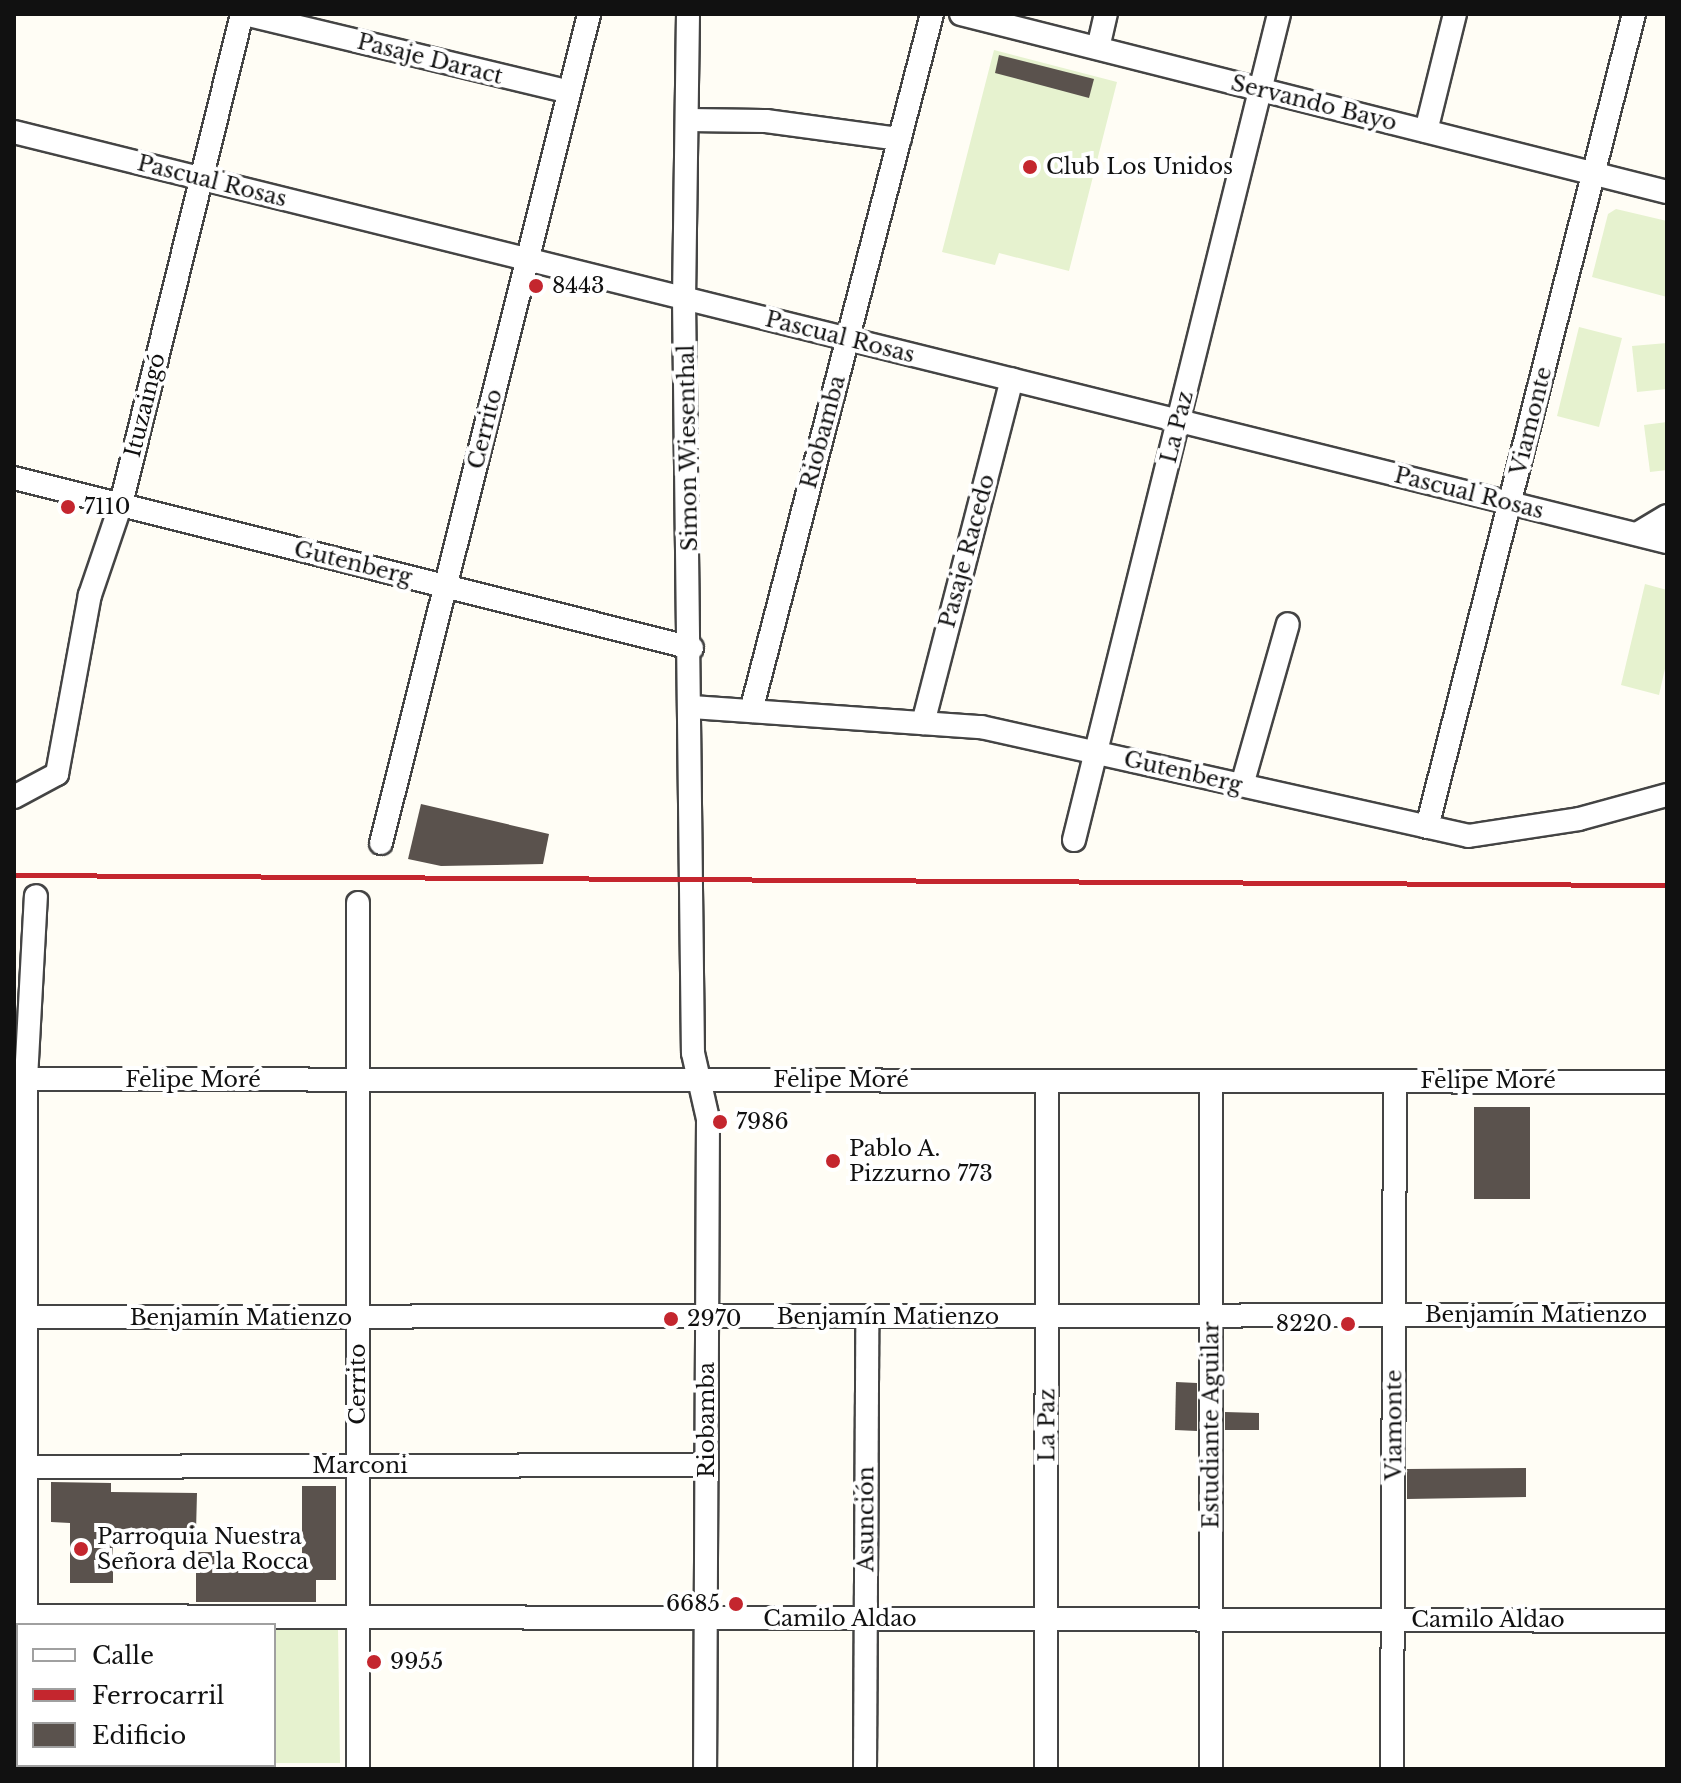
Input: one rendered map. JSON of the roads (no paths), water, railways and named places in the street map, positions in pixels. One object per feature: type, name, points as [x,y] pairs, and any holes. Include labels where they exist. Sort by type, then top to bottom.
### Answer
[{"type":"street","name":"Pasaje Daract","points":[[244,14],[569,92]]},
{"type":"street","name":"Ituzaingó","points":[[14,797],[57,774],[90,595],[121,504],[244,14]]},
{"type":"street","name":"Cerrito","points":[[381,843],[589,14]]},
{"type":"street","name":"Simon Wiesenthal","points":[[688,14],[684,298],[692,648],[693,882]]},
{"type":"street","name":"Riobamba","points":[[751,711],[932,14]]},
{"type":"street","name":"Servando Bayo","points":[[961,14],[1667,192]]},
{"type":"street","points":[[1098,48],[1106,14]]},
{"type":"street","name":"La Paz","points":[[1074,840],[1279,14]]},
{"type":"street","points":[[1426,131],[1455,14]]},
{"type":"street","name":"Viamonte","points":[[1427,827],[1634,14]]},
{"type":"street","points":[[688,120],[766,121],[900,139]]},
{"type":"street","name":"Pascual Rosas","points":[[14,132],[1667,542]]},
{"type":"street","name":"Pasaje Racedo","points":[[923,723],[1012,379]]},
{"type":"street","name":"Gutenberg","points":[[14,478],[692,648]]},
{"type":"street","points":[[1637,534],[1667,516]]},
{"type":"street","points":[[1242,785],[1288,624]]},
{"type":"street","name":"Gutenberg","points":[[692,707],[981,727],[1468,836],[1579,819],[1667,795]]},
{"type":"street","name":"Riobamba","points":[[693,882],[693,1053],[708,1119],[705,1769]]},
{"type":"street","points":[[22,1619],[20,1079],[36,896]]},
{"type":"street","name":"Cerrito","points":[[358,903],[358,1769]]},
{"type":"street","name":"Felipe Moré","points":[[20,1079],[1667,1082]]},
{"type":"street","name":"La Paz","points":[[1046,1769],[1047,1081]]},
{"type":"street","name":"Estudiante Aguilar","points":[[1211,1081],[1211,1769]]},
{"type":"street","name":"Viamonte","points":[[1392,1769],[1395,1081]]},
{"type":"street","name":"Benjamín Matienzo","points":[[20,1317],[1667,1315]]},
{"type":"street","name":"Asunción","points":[[865,1769],[867,1317]]},
{"type":"street","name":"Marconi","points":[[20,1467],[707,1465]]},
{"type":"street","name":"Camilo Aldao","points":[[22,1619],[358,1617],[1667,1621]]},
{"type":"railway","points":[[14,875],[1667,885]]},
{"type":"place","name":"Club Los Unidos","points":[[1030,167]]},
{"type":"place","name":"8443","points":[[536,286]]},
{"type":"place","name":"7110","points":[[68,507]]},
{"type":"place","name":"7986","points":[[720,1122]]},
{"type":"place","name":"Pablo A. Pizzurno 773","points":[[833,1161]]},
{"type":"place","name":"2970","points":[[671,1319]]},
{"type":"place","name":"8220","points":[[1348,1324]]},
{"type":"place","name":"Parroquia Nuestra Señora de la Rocca","points":[[81,1549]]},
{"type":"place","name":"6685","points":[[736,1604]]},
{"type":"place","name":"9955","points":[[374,1662]]}]
